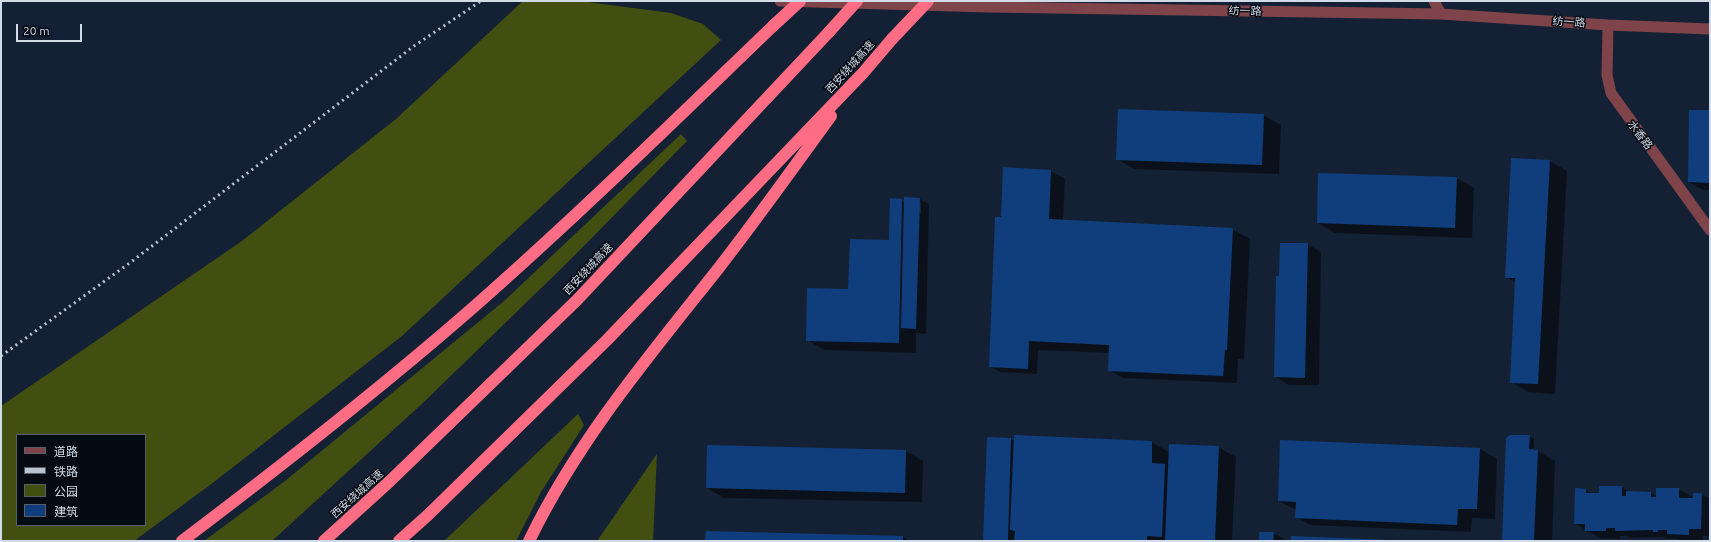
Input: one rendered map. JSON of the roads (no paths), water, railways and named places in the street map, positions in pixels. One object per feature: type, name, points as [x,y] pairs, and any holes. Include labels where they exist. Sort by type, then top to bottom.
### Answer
[{"type":"highway","points":[[182,541],[347,414],[468,312],[574,216],[800,1]]},
{"type":"highway","name":"西安绕城高速","points":[[324,541],[390,481],[577,300],[857,1]]},
{"type":"highway","name":"西安绕城高速","points":[[399,541],[428,516],[607,340],[863,74],[892,39],[928,1]]},
{"type":"highway","points":[[529,541],[564,476],[631,377],[718,268],[863,74]]},
{"type":"street","name":"纺一路","points":[[780,1],[988,8],[1441,14],[1608,25],[1710,29]]},
{"type":"street","points":[[1434,1],[1441,14]]},
{"type":"street","name":"水香路","points":[[1608,25],[1607,75],[1611,93],[1710,230]]},
{"type":"railway","points":[[1,356],[131,262],[414,46],[481,1]]}]
